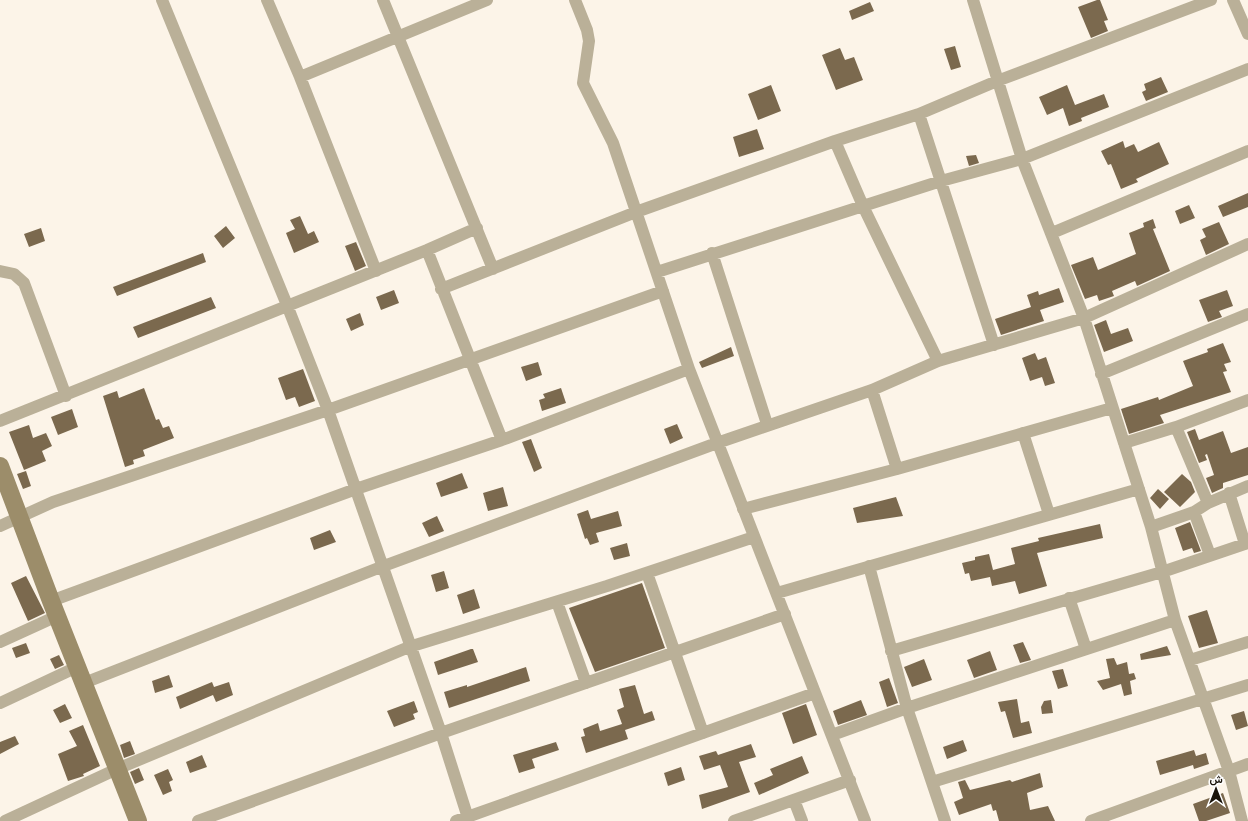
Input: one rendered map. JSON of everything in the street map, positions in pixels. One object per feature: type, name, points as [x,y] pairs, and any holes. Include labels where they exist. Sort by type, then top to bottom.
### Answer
[{"type":"street","points":[[162,0],[287,305],[328,410],[356,489],[381,567],[441,733],[468,819]]},
{"type":"street","points":[[267,0],[300,76],[376,271]]},
{"type":"street","points":[[383,0],[493,269]]},
{"type":"street","points":[[300,76],[487,0]]},
{"type":"street","points":[[575,0],[587,30],[589,42],[583,83],[612,143],[689,369],[865,821]]},
{"type":"street","points":[[973,0],[1022,159],[1084,318],[1151,527],[1175,620],[1229,771],[1242,821]]},
{"type":"street","points":[[441,289],[636,212],[835,141],[919,114],[997,81],[1211,0]]},
{"type":"street","points":[[1233,0],[1248,34]]},
{"type":"street","points":[[657,272],[712,253],[941,181],[1022,159],[1248,69]]},
{"type":"street","points":[[919,114],[994,345]]},
{"type":"street","points":[[835,141],[863,206],[938,361]]},
{"type":"street","points":[[1052,233],[1248,151]]},
{"type":"street","points":[[0,421],[66,396],[287,305],[376,271],[477,228]]},
{"type":"street","points":[[0,703],[381,567],[767,424],[872,390],[938,361],[1084,318],[1248,244]]},
{"type":"street","points":[[427,250],[468,360],[502,440]]},
{"type":"street","points":[[712,253],[767,424]]},
{"type":"street","points":[[0,271],[14,274],[24,283],[66,396]]},
{"type":"street","points":[[0,526],[53,502],[328,410],[663,291]]},
{"type":"street","points":[[1101,374],[1248,314]]},
{"type":"street","points":[[0,642],[54,608],[356,489],[502,440],[689,369]]},
{"type":"street","points":[[872,390],[897,469]]},
{"type":"street","points":[[1124,443],[1176,427],[1248,400]]},
{"type":"street","points":[[743,509],[897,469],[1112,408]]},
{"type":"street","points":[[1176,427],[1208,503]]},
{"type":"street","points":[[1023,433],[1049,514]]},
{"type":"street","points":[[0,466],[138,821]]},
{"type":"street","points":[[1151,527],[1194,512],[1208,503],[1248,486]]},
{"type":"street","points":[[777,593],[1138,489]]},
{"type":"street","points":[[891,651],[1162,572],[1247,544],[1229,493]]},
{"type":"street","points":[[1194,512],[1210,555]]},
{"type":"street","points":[[5,821],[118,769],[409,647],[557,602],[754,537]]},
{"type":"street","points":[[869,566],[907,708],[945,821]]},
{"type":"street","points":[[647,573],[703,733]]},
{"type":"street","points":[[1069,598],[1086,649]]},
{"type":"street","points":[[557,602],[586,683]]},
{"type":"street","points":[[198,821],[441,733],[785,614]]},
{"type":"street","points":[[832,735],[907,708],[1175,620]]},
{"type":"street","points":[[1190,660],[1248,642]]},
{"type":"street","points":[[932,782],[1248,685]]},
{"type":"street","points":[[456,821],[468,819],[814,693]]},
{"type":"street","points":[[1091,821],[1248,764]]},
{"type":"street","points":[[734,821],[850,780]]},
{"type":"street","points":[[794,800],[802,821]]},
{"type":"building","points":[[1100,0],[1108,20],[1104,21],[1108,31],[1091,38],[1078,7]]},
{"type":"building","points":[[870,2],[874,11],[852,20],[849,11]]},
{"type":"building","points":[[955,46],[961,67],[951,70],[944,49]]},
{"type":"building","points":[[840,48],[845,60],[854,57],[863,80],[836,90],[822,55]]},
{"type":"building","points":[[1161,77],[1168,92],[1146,101],[1142,92],[1146,90],[1144,84]]},
{"type":"building","points":[[771,85],[781,111],[758,120],[748,94]]},
{"type":"building","points":[[1067,85],[1075,105],[1104,94],[1109,107],[1081,118],[1082,121],[1069,126],[1063,108],[1047,115],[1039,97]]},
{"type":"building","points":[[757,129],[764,149],[739,157],[733,137]]},
{"type":"building","points":[[1123,141],[1125,148],[1134,144],[1138,152],[1159,142],[1169,164],[1136,179],[1138,182],[1121,189],[1111,164],[1108,165],[1101,151]]},
{"type":"building","points":[[976,155],[979,163],[969,166],[966,156]]},
{"type":"building","points":[[1248,193],[1248,207],[1223,217],[1218,206]]},
{"type":"building","points":[[1189,205],[1195,218],[1180,224],[1175,211]]},
{"type":"building","points":[[300,216],[308,234],[314,231],[319,242],[294,253],[286,233],[295,229],[290,220]]},
{"type":"building","points":[[1153,219],[1156,228],[1153,229],[1170,271],[1137,286],[1135,281],[1112,291],[1114,296],[1099,301],[1097,295],[1085,299],[1071,265],[1093,257],[1098,270],[1136,254],[1129,233],[1144,227],[1143,223]]},
{"type":"building","points":[[1219,222],[1229,244],[1206,255],[1200,240],[1206,237],[1202,229]]},
{"type":"building","points":[[226,226],[235,238],[223,248],[214,236]]},
{"type":"building","points":[[41,228],[45,241],[29,247],[24,234]]},
{"type":"building","points":[[356,242],[366,266],[355,271],[345,246]]},
{"type":"building","points":[[203,253],[206,262],[117,296],[113,287]]},
{"type":"building","points":[[1059,288],[1064,302],[1040,310],[1044,321],[1001,335],[995,319],[1031,307],[1027,295],[1038,291],[1039,295]]},
{"type":"building","points":[[394,290],[399,303],[381,310],[376,297]]},
{"type":"building","points":[[1227,290],[1233,306],[1219,311],[1222,317],[1208,322],[1199,300]]},
{"type":"building","points":[[211,297],[216,308],[138,338],[133,327]]},
{"type":"building","points":[[360,313],[364,325],[351,331],[346,319]]},
{"type":"building","points":[[1106,320],[1111,334],[1128,328],[1133,341],[1104,352],[1094,325]]},
{"type":"building","points":[[1223,343],[1231,362],[1224,364],[1227,371],[1223,372],[1231,392],[1160,415],[1164,423],[1129,434],[1121,409],[1158,397],[1159,400],[1193,386],[1183,361],[1208,352],[1207,349]]},
{"type":"building","points":[[731,347],[734,356],[702,368],[699,362]]},
{"type":"building","points":[[1035,353],[1038,360],[1046,357],[1055,383],[1045,386],[1042,377],[1030,381],[1022,358]]},
{"type":"building","points":[[538,362],[542,375],[526,381],[521,367]]},
{"type":"building","points":[[303,369],[315,401],[299,407],[295,397],[286,400],[278,378]]},
{"type":"building","points":[[144,388],[156,420],[159,419],[163,428],[169,426],[174,438],[143,450],[145,456],[133,460],[134,464],[125,467],[103,396],[117,391],[119,398]]},
{"type":"building","points":[[561,388],[566,403],[542,411],[539,400],[545,398],[543,394]]},
{"type":"building","points":[[72,409],[78,427],[58,435],[51,417]]},
{"type":"building","points":[[677,424],[683,438],[670,444],[664,429]]},
{"type":"building","points":[[29,425],[33,438],[46,433],[52,446],[42,451],[46,461],[24,470],[9,432]]},
{"type":"building","points":[[1195,429],[1199,440],[1223,431],[1231,453],[1248,447],[1248,475],[1223,483],[1223,488],[1212,493],[1206,478],[1214,475],[1207,454],[1205,455],[1207,460],[1199,463],[1187,432]]},
{"type":"building","points":[[531,439],[542,468],[534,472],[522,442]]},
{"type":"building","points":[[26,471],[31,486],[23,489],[17,474]]},
{"type":"building","points":[[462,473],[468,488],[441,497],[436,483]]},
{"type":"building","points":[[1182,474],[1191,482],[1195,492],[1180,507],[1164,492]]},
{"type":"building","points":[[503,487],[508,506],[488,511],[483,493]]},
{"type":"building","points":[[1158,489],[1169,499],[1160,509],[1150,498]]},
{"type":"building","points":[[896,497],[903,516],[857,523],[853,508]]},
{"type":"building","points":[[588,510],[591,519],[618,511],[622,526],[596,533],[599,542],[590,545],[587,538],[585,539],[577,514]]},
{"type":"building","points":[[437,516],[444,531],[429,537],[422,523]]},
{"type":"building","points":[[1190,522],[1201,551],[1194,553],[1192,548],[1183,551],[1175,528]]},
{"type":"building","points":[[1100,524],[1103,538],[1037,553],[1047,586],[1019,594],[1015,581],[992,586],[990,577],[971,581],[969,573],[965,574],[962,563],[975,560],[975,557],[989,554],[993,570],[1015,564],[1011,548],[1039,541],[1038,538]]},
{"type":"building","points":[[330,530],[336,542],[314,550],[310,538]]},
{"type":"building","points":[[627,543],[630,556],[614,560],[610,548]]},
{"type":"building","points":[[444,571],[449,588],[436,592],[431,575]]},
{"type":"building","points":[[26,576],[45,613],[28,621],[11,583]]},
{"type":"building","points":[[642,583],[665,648],[595,672],[569,608]]},
{"type":"building","points":[[474,589],[480,608],[463,614],[457,595]]},
{"type":"building","points":[[1207,610],[1218,643],[1199,648],[1188,616]]},
{"type":"building","points":[[1023,642],[1031,660],[1020,663],[1013,645]]},
{"type":"building","points":[[26,643],[30,653],[16,658],[12,648]]},
{"type":"building","points":[[1167,646],[1171,655],[1141,660],[1140,654]]},
{"type":"building","points":[[473,649],[478,662],[438,675],[434,662]]},
{"type":"building","points":[[990,651],[997,670],[974,678],[967,660]]},
{"type":"building","points":[[59,655],[64,665],[55,669],[50,659]]},
{"type":"building","points":[[1114,658],[1117,665],[1127,662],[1129,674],[1134,673],[1136,679],[1130,681],[1132,694],[1124,696],[1121,684],[1103,690],[1097,681],[1110,678],[1106,659]]},
{"type":"building","points":[[924,659],[932,680],[912,687],[904,667]]},
{"type":"building","points":[[526,667],[530,681],[449,708],[444,692],[467,685],[467,687]]},
{"type":"building","points":[[1063,669],[1068,686],[1058,689],[1052,671]]},
{"type":"building","points":[[169,675],[173,687],[155,693],[152,681]]},
{"type":"building","points":[[889,678],[898,703],[887,707],[879,682]]},
{"type":"building","points":[[212,682],[214,687],[229,682],[233,695],[216,702],[213,695],[180,709],[176,697]]},
{"type":"building","points":[[635,685],[644,714],[652,711],[655,720],[625,730],[628,739],[586,753],[581,737],[585,736],[583,729],[598,723],[600,731],[622,724],[617,710],[624,707],[619,689]]},
{"type":"building","points":[[1017,699],[1021,723],[1029,721],[1032,733],[1013,738],[1005,711],[1001,712],[998,702]]},
{"type":"building","points":[[861,700],[867,715],[838,725],[833,711]]},
{"type":"building","points":[[1051,700],[1053,713],[1042,714],[1041,707],[1044,701]]},
{"type":"building","points":[[414,701],[418,712],[413,714],[415,719],[394,727],[387,711]]},
{"type":"building","points":[[65,704],[72,718],[60,723],[53,710]]},
{"type":"building","points":[[806,704],[817,735],[793,744],[782,713]]},
{"type":"building","points":[[1244,711],[1248,726],[1236,730],[1231,715]]},
{"type":"building","points":[[83,725],[100,766],[83,774],[84,776],[68,781],[58,754],[77,746],[69,731]]},
{"type":"building","points":[[15,736],[19,744],[0,754],[0,742]]},
{"type":"building","points":[[963,740],[967,751],[947,759],[943,747]]},
{"type":"building","points":[[130,741],[135,754],[124,758],[120,745]]},
{"type":"building","points":[[556,742],[559,750],[532,759],[535,768],[519,773],[513,755]]},
{"type":"building","points":[[751,744],[756,757],[739,762],[750,792],[702,809],[699,795],[728,787],[720,765],[704,770],[699,756],[716,751],[718,755]]},
{"type":"building","points":[[1194,750],[1196,756],[1206,753],[1209,764],[1194,769],[1193,765],[1160,775],[1156,761]]},
{"type":"building","points":[[202,755],[207,767],[190,773],[186,762]]},
{"type":"building","points":[[802,756],[809,773],[759,795],[754,783],[773,775],[770,769]]},
{"type":"building","points":[[681,767],[685,780],[668,786],[664,773]]},
{"type":"building","points":[[139,768],[144,780],[135,784],[130,772]]},
{"type":"building","points":[[168,769],[173,780],[169,782],[172,791],[163,795],[154,775]]},
{"type":"building","points":[[1040,773],[1043,787],[1027,793],[1030,810],[1048,806],[1055,821],[999,821],[996,810],[993,811],[991,804],[959,815],[954,802],[963,798],[958,782],[965,780],[970,790],[1010,780],[1012,782]]},
{"type":"building","points":[[1223,793],[1230,813],[1206,821],[1199,821],[1193,804]]}]
